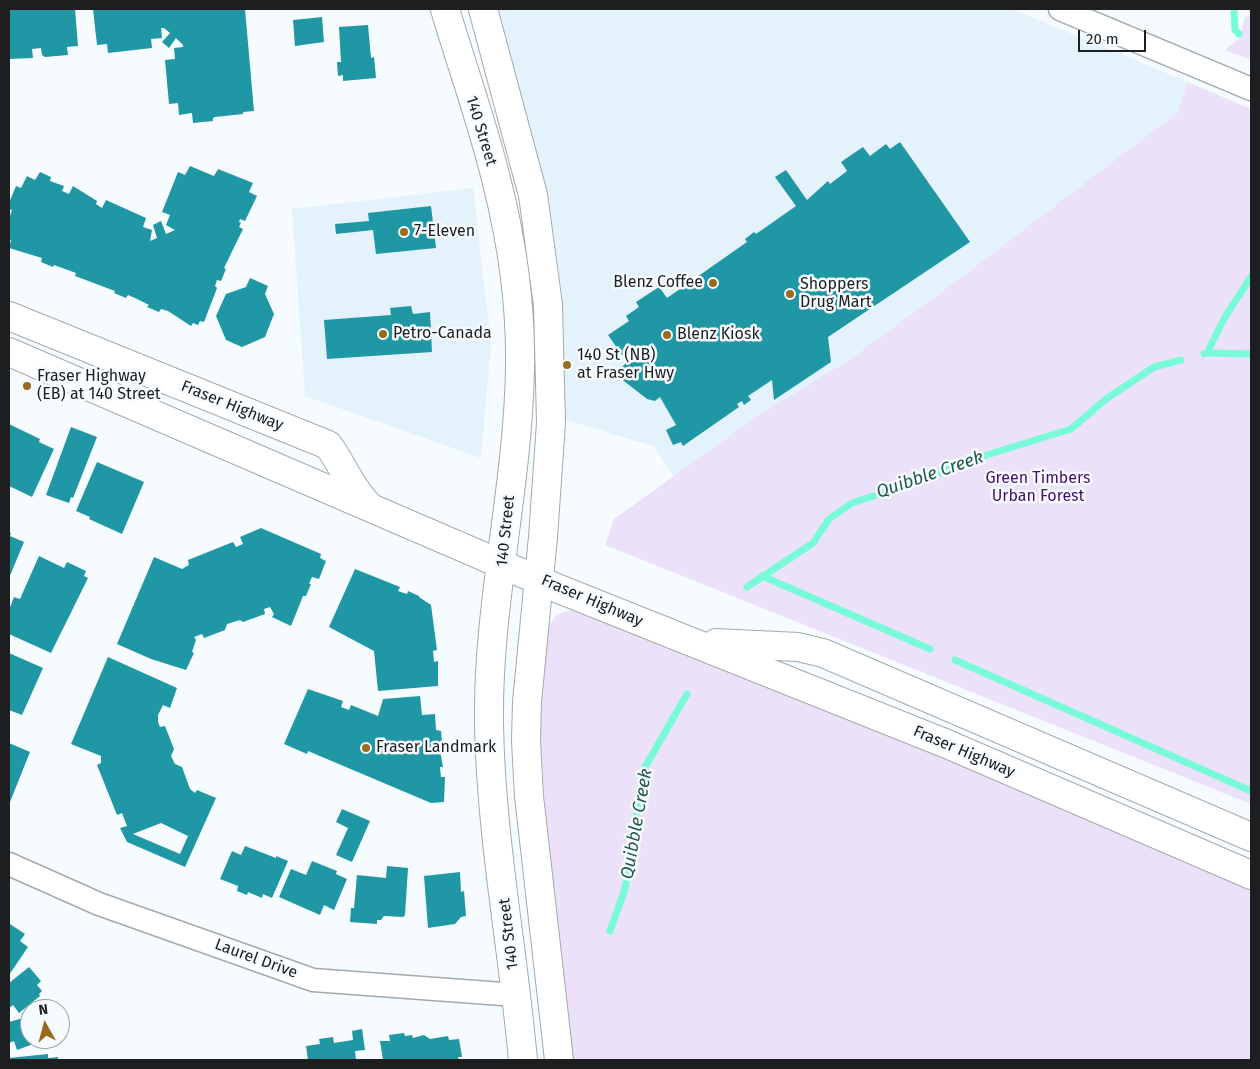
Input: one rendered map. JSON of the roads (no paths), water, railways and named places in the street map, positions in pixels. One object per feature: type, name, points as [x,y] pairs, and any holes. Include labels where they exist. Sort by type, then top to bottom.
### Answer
[{"type":"main road","name":"140 Street","points":[[445,9],[498,183],[518,307],[519,418],[490,668],[489,724],[494,804],[523,1060]]},
{"type":"main road","name":"140 Street","points":[[482,9],[533,195],[548,304],[552,423],[527,702],[526,741],[529,796],[559,1060]]},
{"type":"main road","name":"Fraser Highway","points":[[9,316],[328,445],[342,464],[356,492],[371,508]]},
{"type":"main road","name":"Fraser Highway","points":[[9,352],[539,579],[947,744],[1251,875]]},
{"type":"main road","name":"Fraser Highway","points":[[674,635],[706,642],[798,647],[823,654],[1251,837]]},
{"type":"street","points":[[1060,9],[1251,89]]},
{"type":"street","name":"Laurel Drive","points":[[9,864],[99,904],[313,980],[516,996]]},
{"type":"waterway","name":"Quibble Creek","points":[[1234,9],[1235,30],[1239,34]]},
{"type":"waterway","name":"Quibble Creek","points":[[1204,354],[1207,353],[1225,317],[1251,277]]},
{"type":"waterway","points":[[1207,353],[1251,354]]},
{"type":"waterway","name":"Quibble Creek","points":[[747,587],[813,543],[829,519],[852,503],[925,479],[961,463],[1071,429],[1106,399],[1154,367],[1181,360]]},
{"type":"waterway","points":[[762,576],[930,649]]},
{"type":"waterway","points":[[955,660],[1251,791]]},
{"type":"waterway","name":"Quibble Creek","points":[[610,931],[625,889],[644,769],[687,694]]},
{"type":"place","name":"7-Eleven","points":[[404,232]]},
{"type":"place","name":"Blenz Coffee","points":[[713,283]]},
{"type":"place","name":"Shoppers Drug Mart","points":[[790,294]]},
{"type":"place","name":"Petro-Canada","points":[[383,334]]},
{"type":"place","name":"Blenz Kiosk","points":[[667,335]]},
{"type":"place","name":"140 St (NB) at Fraser Hwy","points":[[567,365]]},
{"type":"place","name":"Fraser Highway (EB) at 140 Street","points":[[27,386]]},
{"type":"place","name":"Fraser Landmark","points":[[366,748]]},
{"type":"park label","name":"Green Timbers Urban Forest","points":[[1038,488]]}]
